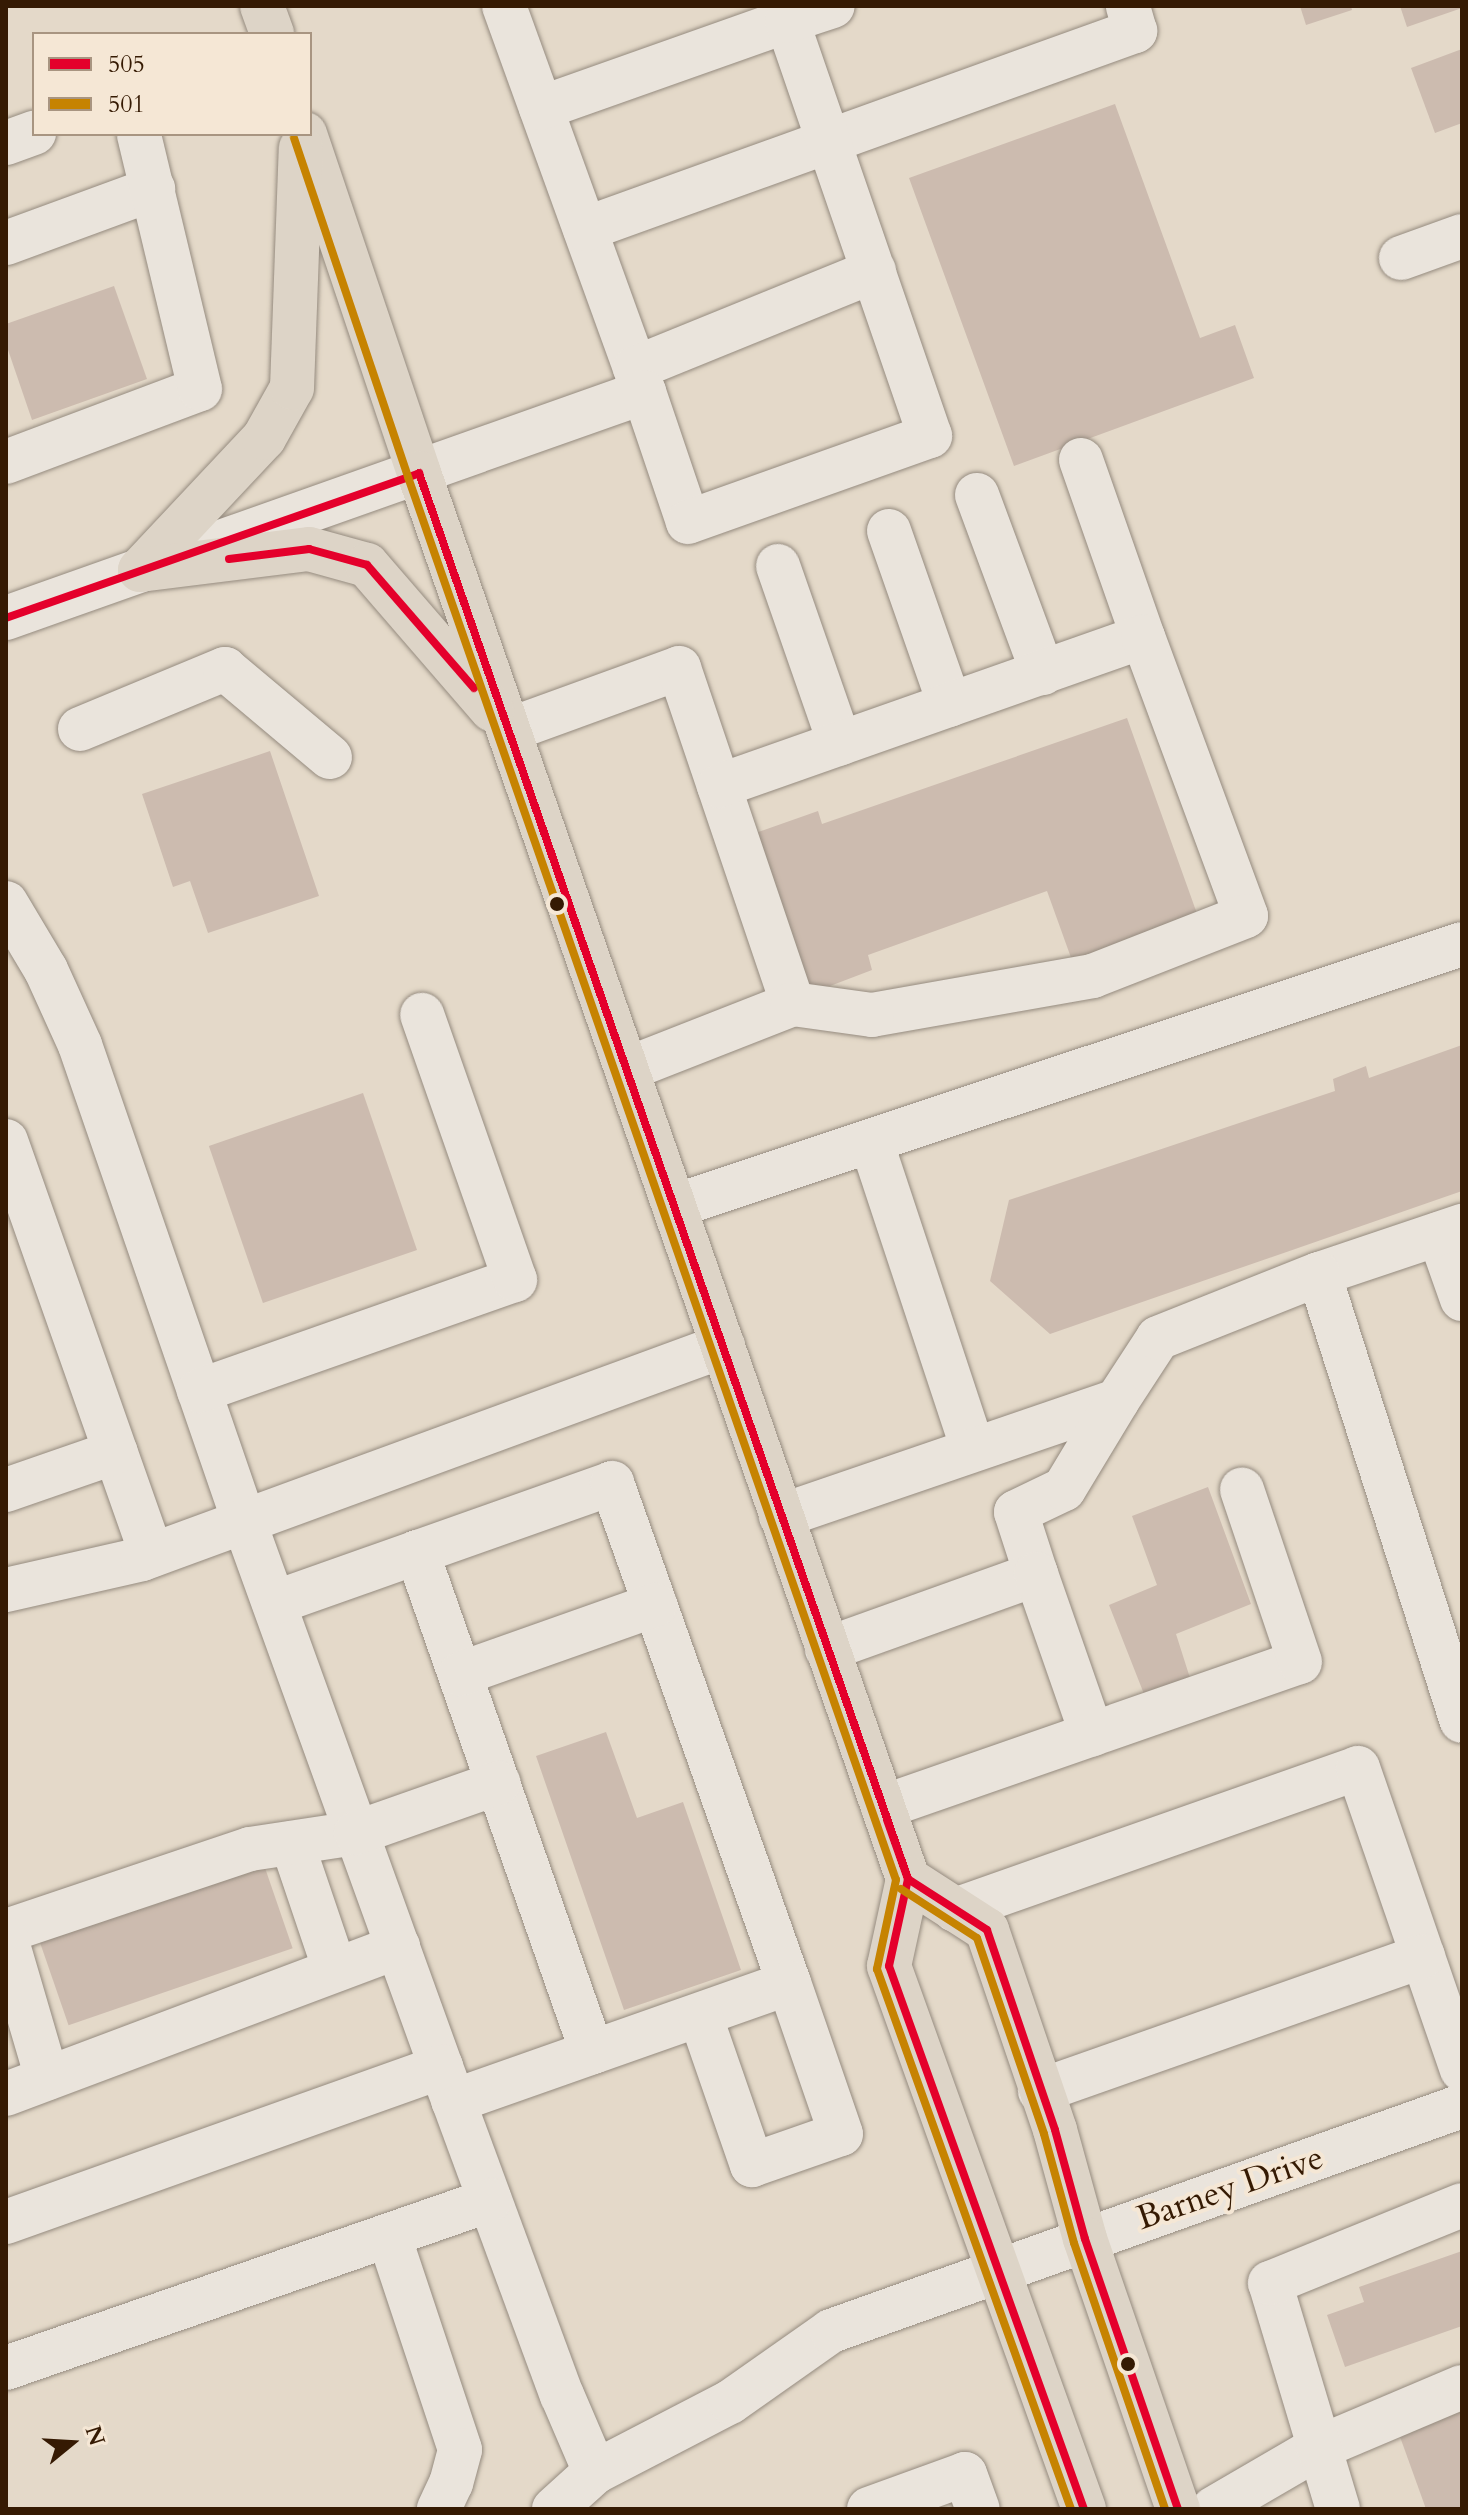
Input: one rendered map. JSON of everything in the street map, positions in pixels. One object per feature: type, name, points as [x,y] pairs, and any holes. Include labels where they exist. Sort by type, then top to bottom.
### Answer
[{"type":"main road","points":[[262,6],[271,32]]},
{"type":"main road","points":[[140,570],[264,438],[292,388],[303,136]]},
{"type":"main road","points":[[304,136],[908,1879],[889,1966],[1084,2509]]},
{"type":"main road","points":[[140,570],[309,549],[367,565],[509,730]]},
{"type":"main road","points":[[908,1879],[987,1930],[1055,2130],[1085,2239],[1178,2509]]},
{"type":"street","points":[[504,6],[640,380],[688,522],[930,436],[787,21]]},
{"type":"street","points":[[541,108],[833,6]]},
{"type":"street","points":[[585,229],[1135,31],[1128,6]]},
{"type":"street","points":[[6,143],[32,134]]},
{"type":"street","points":[[6,462],[200,389],[140,136]]},
{"type":"street","points":[[6,243],[153,189]]},
{"type":"street","points":[[1401,258],[1462,236]]},
{"type":"street","points":[[6,618],[419,473],[640,380],[874,271]]},
{"type":"street","points":[[627,1069],[793,1004],[872,1015],[1093,976],[1246,916],[1081,460]]},
{"type":"street","points":[[977,495],[1043,673]]},
{"type":"street","points":[[889,531],[950,705]]},
{"type":"street","points":[[778,566],[840,744]]},
{"type":"street","points":[[719,786],[1143,637]]},
{"type":"street","points":[[509,730],[679,668],[793,1004]]},
{"type":"street","points":[[80,729],[225,669],[330,757]]},
{"type":"street","points":[[6,903],[46,970],[80,1045],[244,1521],[356,1833],[562,2395],[595,2472]]},
{"type":"street","points":[[675,1206],[1462,944]]},
{"type":"street","points":[[199,1391],[515,1280],[422,1015]]},
{"type":"street","points":[[6,1141],[152,1555]]},
{"type":"street","points":[[871,1141],[973,1450]]},
{"type":"street","points":[[1092,1735],[1016,1512],[1064,1489],[1158,1338],[1319,1274],[1450,1230],[1462,1299]]},
{"type":"street","points":[[1319,1274],[1461,1713]]},
{"type":"street","points":[[6,1590],[152,1555],[723,1346]]},
{"type":"street","points":[[781,1516],[1117,1401]]},
{"type":"street","points":[[6,1490],[116,1452]]},
{"type":"street","points":[[274,1603],[612,1483],[841,2134],[752,2165],[700,2015]]},
{"type":"street","points":[[883,1807],[1300,1662],[1242,1490]]},
{"type":"street","points":[[417,1552],[592,2052]]},
{"type":"street","points":[[827,1649],[1036,1574]]},
{"type":"street","points":[[460,1674],[655,1605]]},
{"type":"street","points":[[955,1910],[1358,1768],[1462,2070]]},
{"type":"street","points":[[6,1931],[250,1849],[356,1833],[498,1783]]},
{"type":"street","points":[[292,1843],[335,1970]]},
{"type":"street","points":[[6,1938],[47,2078]]},
{"type":"street","points":[[6,2094],[398,1947]]},
{"type":"street","points":[[1040,2091],[1423,1956]]},
{"type":"street","points":[[6,2222],[447,2084],[592,2052],[789,1983]]},
{"type":"street","name":"Barney Drive","points":[[554,2509],[595,2472],[730,2402],[831,2331],[1462,2106]]},
{"type":"street","points":[[6,2368],[490,2200]]},
{"type":"street","points":[[1338,2509],[1270,2283],[1462,2205]]},
{"type":"street","points":[[389,2236],[460,2450],[451,2483],[439,2509]]},
{"type":"street","points":[[1213,2509],[1318,2448],[1462,2387]]},
{"type":"street","points":[[869,2509],[972,2491]]},
{"type":"building","points":[[1300,6],[1351,6],[1352,10],[1306,25]]},
{"type":"building","points":[[1400,6],[1462,6],[1462,8],[1407,27]]},
{"type":"building","points":[[1462,49],[1462,123],[1435,133],[1411,68]]},
{"type":"building","points":[[1115,104],[1200,338],[1235,325],[1254,378],[1014,466],[909,178]]},
{"type":"building","points":[[114,286],[147,379],[32,420],[6,344],[6,324]]},
{"type":"building","points":[[1127,718],[1200,922],[1074,966],[1047,891],[868,955],[872,970],[809,994],[753,834],[818,811],[822,824]]},
{"type":"building","points":[[270,751],[319,896],[208,933],[190,881],[173,887],[142,794]]},
{"type":"building","points":[[1462,1045],[1462,1191],[1050,1334],[990,1281],[1009,1200],[1335,1091],[1333,1079],[1366,1066],[1369,1078]]},
{"type":"building","points":[[363,1093],[417,1250],[263,1303],[209,1146]]},
{"type":"building","points":[[1208,1487],[1251,1604],[1176,1634],[1190,1678],[1144,1694],[1109,1605],[1157,1585],[1132,1516]]},
{"type":"building","points":[[606,1732],[637,1818],[683,1802],[741,1970],[624,2010],[536,1756]]},
{"type":"building","points":[[264,1865],[293,1948],[69,2025],[40,1942]]},
{"type":"building","points":[[1462,2251],[1462,2326],[1345,2367],[1327,2315],[1364,2302],[1359,2287]]},
{"type":"building","points":[[1462,2411],[1462,2509],[1426,2509],[1399,2434]]},
{"type":"transit line","name":"501","points":[[294,138],[408,477],[896,1880],[877,1969],[1071,2509]]},
{"type":"transit line","name":"505","points":[[6,618],[419,473],[908,1879],[889,1966],[1084,2509]]},
{"type":"transit line","name":"505","points":[[229,559],[309,549],[367,565],[474,688]]},
{"type":"transit line","name":"505","points":[[887,1820],[908,1879],[987,1930],[1055,2130],[1085,2239],[1178,2509]]},
{"type":"transit line","name":"501","points":[[901,1889],[977,1938],[1044,2134],[1074,2243],[1165,2509]]}]
